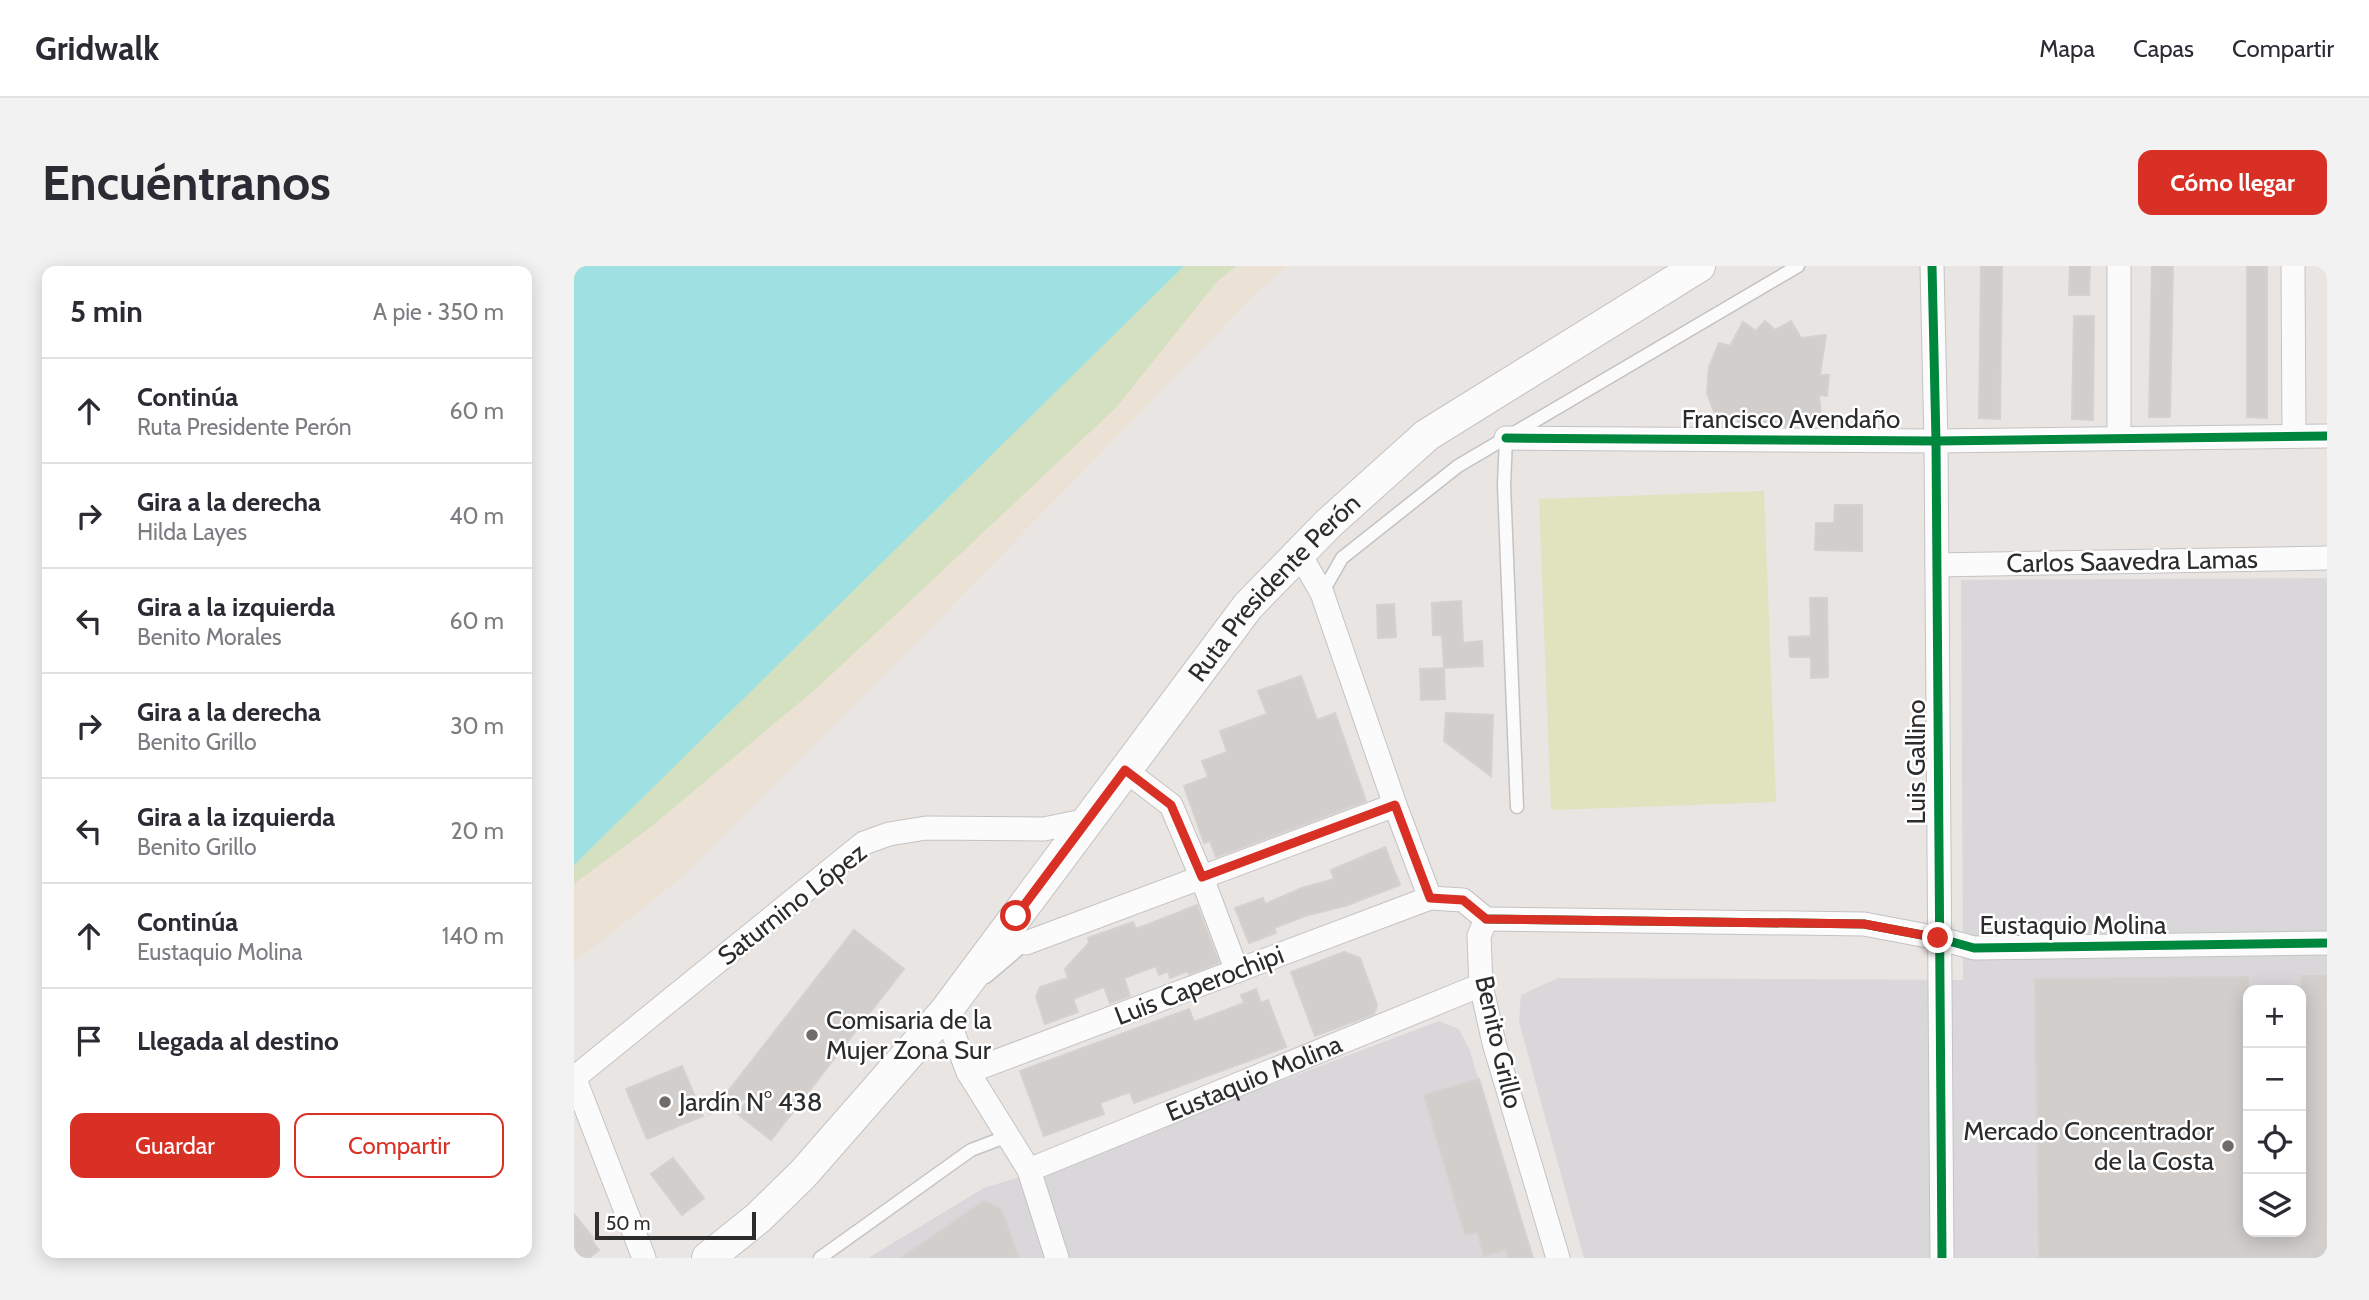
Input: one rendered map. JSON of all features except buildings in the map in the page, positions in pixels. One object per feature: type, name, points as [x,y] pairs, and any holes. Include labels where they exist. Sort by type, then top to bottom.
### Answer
[{"type":"main road","name":"Ruta Presidente Perón","points":[[945,1012],[1248,606],[1329,523],[1427,435],[1699,266]]},
{"type":"main road","points":[[708,1258],[758,1218],[803,1174],[945,1012]]},
{"type":"street","name":"Luis Gallino","points":[[1932,266],[1936,441],[1942,1258]]},
{"type":"street","points":[[2119,266],[2119,438]]},
{"type":"street","points":[[2293,266],[2294,436]]},
{"type":"street","name":"Francisco Avendaño","points":[[1506,438],[1936,441],[2327,436]]},
{"type":"street","points":[[1299,553],[1322,593],[1430,898],[1463,900],[1486,919]]},
{"type":"street","name":"Carlos Saavedra Lamas","points":[[1937,565],[2327,558]]},
{"type":"street","points":[[1125,770],[1171,805],[1202,877],[1237,971]]},
{"type":"street","points":[[1026,943],[1395,805]]},
{"type":"street","name":"Saturnino López","points":[[574,1077],[864,844],[890,834],[926,828],[1044,830],[1088,820]]},
{"type":"street","name":"Luis Caperochipi","points":[[968,1072],[1430,898]]},
{"type":"street","name":"Eustaquio Molina","points":[[1486,919],[1864,924],[1974,948],[2327,943]]},
{"type":"street","name":"Benito Grillo","points":[[1486,919],[1479,936],[1481,985],[1494,1043],[1558,1258]]},
{"type":"street","name":"Eustaquio Molina","points":[[1029,1170],[1481,985]]},
{"type":"street","points":[[945,1012],[968,1072],[1029,1170],[1057,1258]]},
{"type":"street","points":[[574,1077],[644,1258]]},
{"type":"lane","points":[[1322,593],[1342,558],[1458,466],[1798,266]]},
{"type":"lane","points":[[1506,438],[1504,485],[1517,807]]},
{"type":"lane","points":[[945,1012],[1026,943]]},
{"type":"lane","points":[[820,1258],[971,1150],[1008,1136]]},
{"type":"shaded area","points":[[2327,578],[2327,1258],[1584,1258],[1519,1022],[1521,995],[1558,978],[1963,980],[1961,580]]},
{"type":"shaded area","points":[[1439,1021],[1459,1029],[1470,1051],[1531,1258],[868,1258],[984,1188],[1059,1165]]},
{"type":"green space","points":[[574,266],[1237,266],[1217,282],[1116,408],[888,622],[817,688],[651,827],[574,884]]},
{"type":"green space","points":[[1764,491],[1776,802],[1551,810],[1539,499]]},
{"type":"sand","points":[[1237,266],[1287,266],[1258,291],[916,643],[681,878],[574,962],[574,884],[651,827],[817,688],[888,622],[1116,408],[1217,282]]},
{"type":"water","points":[[574,266],[1184,266],[574,865]]},
{"type":"cycle path","points":[[1932,266],[1936,441],[1942,1258]]},
{"type":"cycle path","points":[[1506,438],[1936,441],[2327,436]]},
{"type":"cycle path","points":[[1486,919],[1864,924],[1974,948],[2327,943]]},
{"type":"place","name":"Comisaria de la Mujer Zona Sur","points":[[812,1035]]},
{"type":"place","name":"Jardín N° 438","points":[[665,1102]]},
{"type":"place","name":"Mercado Concentrador de la Costa","points":[[2228,1146]]},
{"type":"route","points":[[1016,916],[1125,770],[1171,805],[1202,877],[1395,805],[1430,898],[1463,900],[1486,919],[1864,924],[1938,938]]}]
